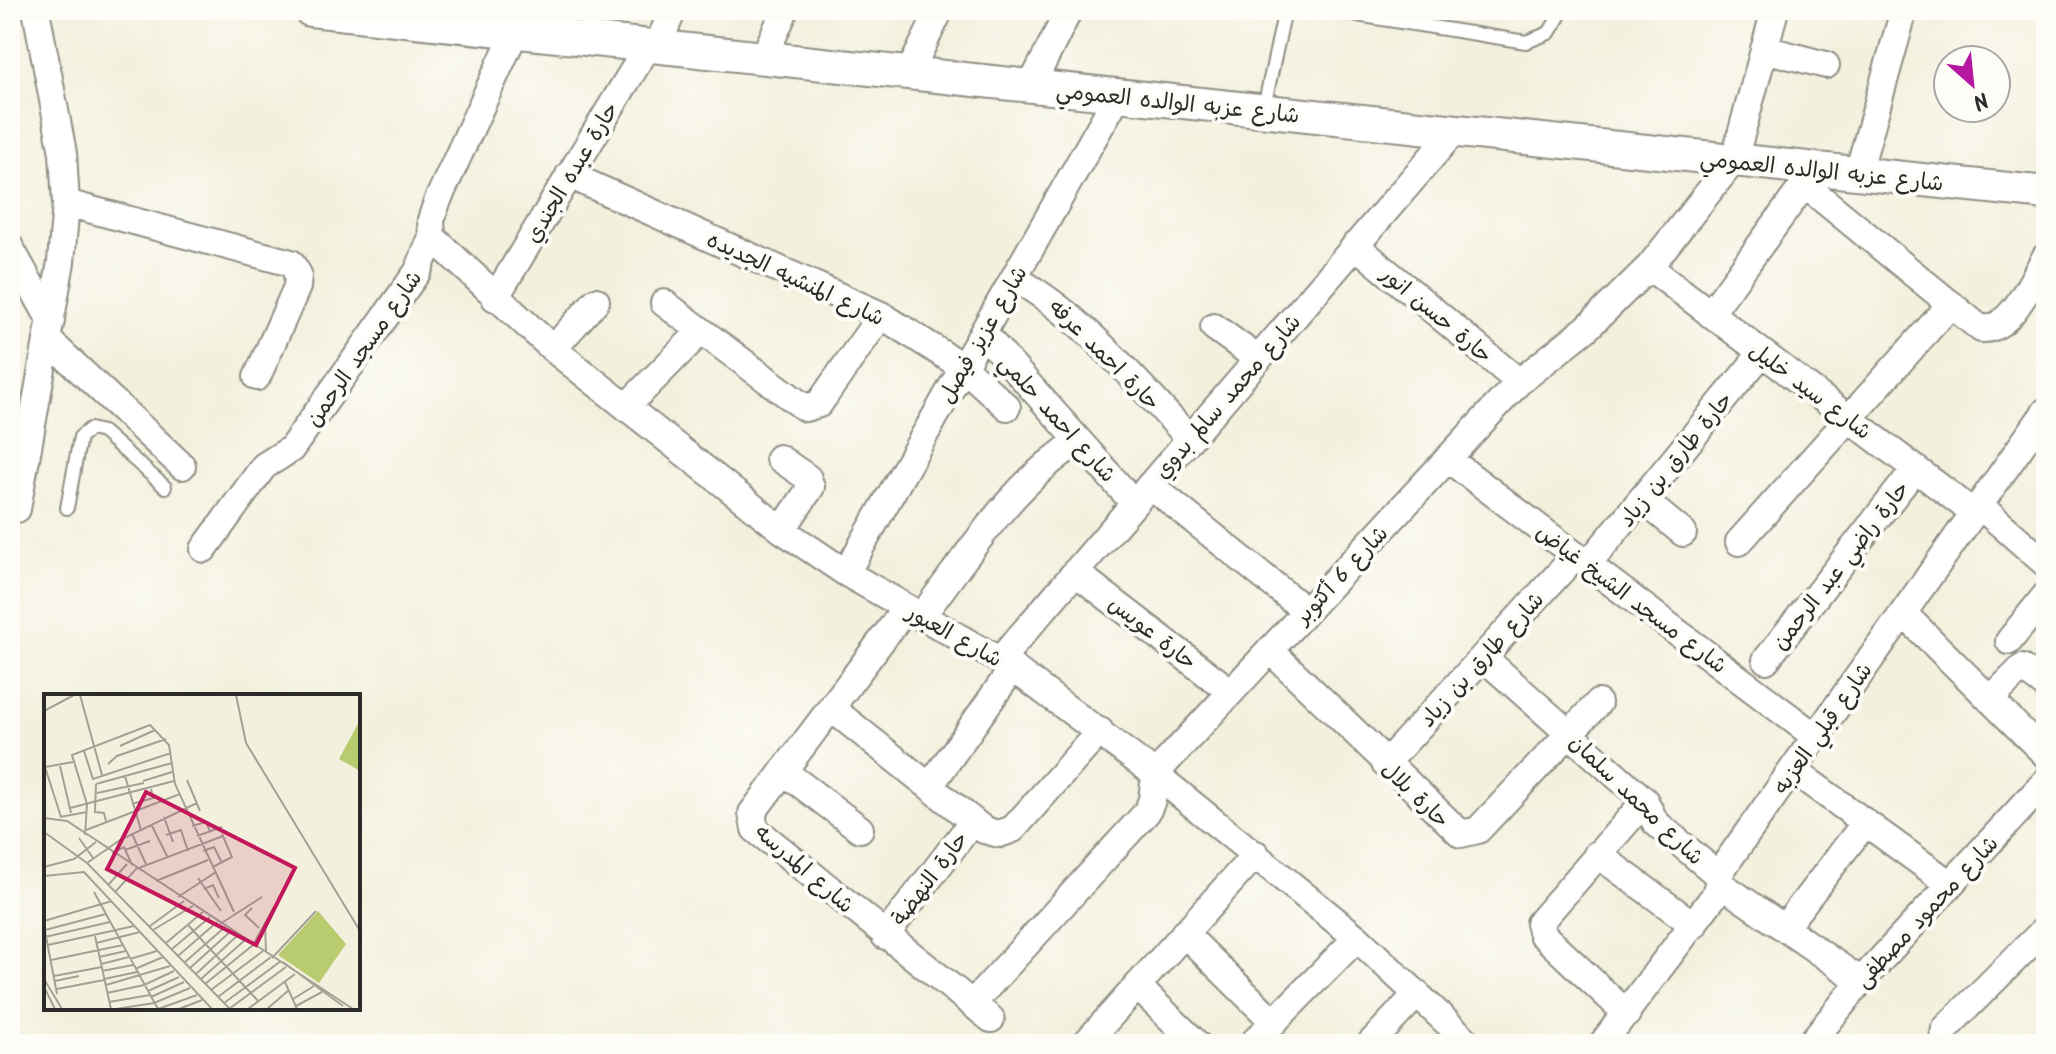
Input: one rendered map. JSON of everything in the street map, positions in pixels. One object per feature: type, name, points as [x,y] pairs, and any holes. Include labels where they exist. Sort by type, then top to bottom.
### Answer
[{"type":"street","points":[[17,509],[61,262],[66,203],[63,153],[36,10]]},
{"type":"street","name":"شارع عزبه الوالده العمومي","points":[[310,10],[451,17],[515,32],[557,23],[652,46],[1734,160],[1810,177],[1858,173],[2046,193]]},
{"type":"street","name":"حارة عبده الجندي","points":[[495,298],[673,10]]},
{"type":"street","points":[[764,57],[785,10]]},
{"type":"street","points":[[909,73],[940,10]]},
{"type":"street","points":[[1031,86],[1069,10]]},
{"type":"street","points":[[1734,160],[1775,10]]},
{"type":"street","points":[[1858,173],[1904,10]]},
{"type":"street","name":"شارع مسجد الرحمن","points":[[204,549],[264,466],[291,449],[418,271],[432,237],[431,220],[437,202],[515,32]]},
{"type":"street","points":[[1764,49],[1826,65]]},
{"type":"street","name":"شارع عزيز فيصل","points":[[846,573],[1118,95]]},
{"type":"street","name":"شارع محمد سالم بدوي","points":[[930,786],[1006,664],[1075,572],[1454,131]]},
{"type":"street","name":"شارع 6 أكتوبر","points":[[1155,774],[1519,382],[1587,328],[1649,267],[1734,160]]},
{"type":"street","name":"شارع المنشيه الجديده","points":[[569,175],[881,315],[963,367],[1007,407]]},
{"type":"street","points":[[1710,314],[1810,177],[1981,329],[2000,325],[2046,256]]},
{"type":"street","points":[[66,203],[291,263],[299,281],[257,377]]},
{"type":"street","name":"شارع العبور","points":[[432,237],[553,349],[782,530],[846,573],[1006,664],[1100,731],[1357,938],[1470,1044]]},
{"type":"street","name":"حارة حسن انور","points":[[1355,245],[1519,382]]},
{"type":"street","points":[[10,247],[49,330],[173,458]]},
{"type":"street","name":"شارع سيد خليل","points":[[1649,267],[1915,469],[1976,509],[2046,564]]},
{"type":"street","name":"حارة احمد عرفه","points":[[1014,278],[1046,295],[1074,318],[1190,439]]},
{"type":"street","points":[[553,349],[596,301]]},
{"type":"street","points":[[664,303],[810,409],[819,404],[881,315]]},
{"type":"street","points":[[1739,542],[1951,304]]},
{"type":"street","points":[[1214,327],[1258,359]]},
{"type":"street","points":[[626,407],[701,331]]},
{"type":"street","name":"شارع احمد حلمي","points":[[983,333],[1079,441],[1142,494],[1306,611]]},
{"type":"street","name":"حارة طارق بن زياد","points":[[1582,560],[1642,499],[1762,353]]},
{"type":"street","name":"شارع قبلي العزبه","points":[[1602,1044],[1694,925],[1719,880],[1793,770],[2046,411]]},
{"type":"street","name":"شارع المدرسه","points":[[1079,441],[1049,459],[1024,483],[831,708],[752,813],[755,829],[982,1011],[1147,812],[1152,800],[1155,774]]},
{"type":"street","points":[[779,458],[808,478],[811,487],[782,530]]},
{"type":"street","name":"شارع مسجد الشيخ غياض","points":[[1448,459],[1816,737]]},
{"type":"street","name":"حارة راضي عبد الرحمن","points":[[1766,660],[1915,469]]},
{"type":"street","points":[[1642,499],[1683,533]]},
{"type":"street","name":"شارع طارق بن زياد","points":[[1385,764],[1483,657],[1582,560]]},
{"type":"street","name":"حارة عويس","points":[[1075,572],[1231,692]]},
{"type":"street","points":[[2009,641],[2046,595]]},
{"type":"street","points":[[1903,613],[2046,755]]},
{"type":"street","name":"حارة بلال","points":[[1270,650],[1455,832],[1467,834],[1478,830],[1598,703]]},
{"type":"street","name":"شارع محمد سلمان","points":[[1483,657],[1645,801],[1655,822],[1719,880],[1861,981]]},
{"type":"street","points":[[1990,700],[2022,668],[2046,686]]},
{"type":"street","points":[[831,708],[991,833],[1013,829],[1100,731]]},
{"type":"street","points":[[1793,770],[1950,884]]},
{"type":"street","points":[[783,771],[860,829]]},
{"type":"street","name":"شارع محمود مصطفى","points":[[1810,1044],[1861,981],[2046,781]]},
{"type":"street","points":[[1627,1014],[1539,927],[1542,917],[1645,801]]},
{"type":"street","name":"حارة النهضة","points":[[885,936],[973,821]]},
{"type":"street","points":[[1784,928],[1865,823]]},
{"type":"street","points":[[1085,1044],[1256,854]]},
{"type":"street","points":[[1597,854],[1694,925]]},
{"type":"street","points":[[1942,1044],[1945,1029],[2046,928]]},
{"type":"street","points":[[1184,933],[1274,1022]]},
{"type":"street","points":[[1252,1044],[1357,938]]},
{"type":"street","points":[[1137,986],[1183,1039]]},
{"type":"street","points":[[1370,1044],[1417,994]]},
{"type":"lane","points":[[1263,110],[1285,10]]},
{"type":"lane","points":[[1326,10],[1526,42],[1549,33],[1563,10]]},
{"type":"lane","points":[[67,508],[80,437],[90,429],[103,432],[165,487]]},
{"type":"lane","points":[[145,469],[173,458]]}]
